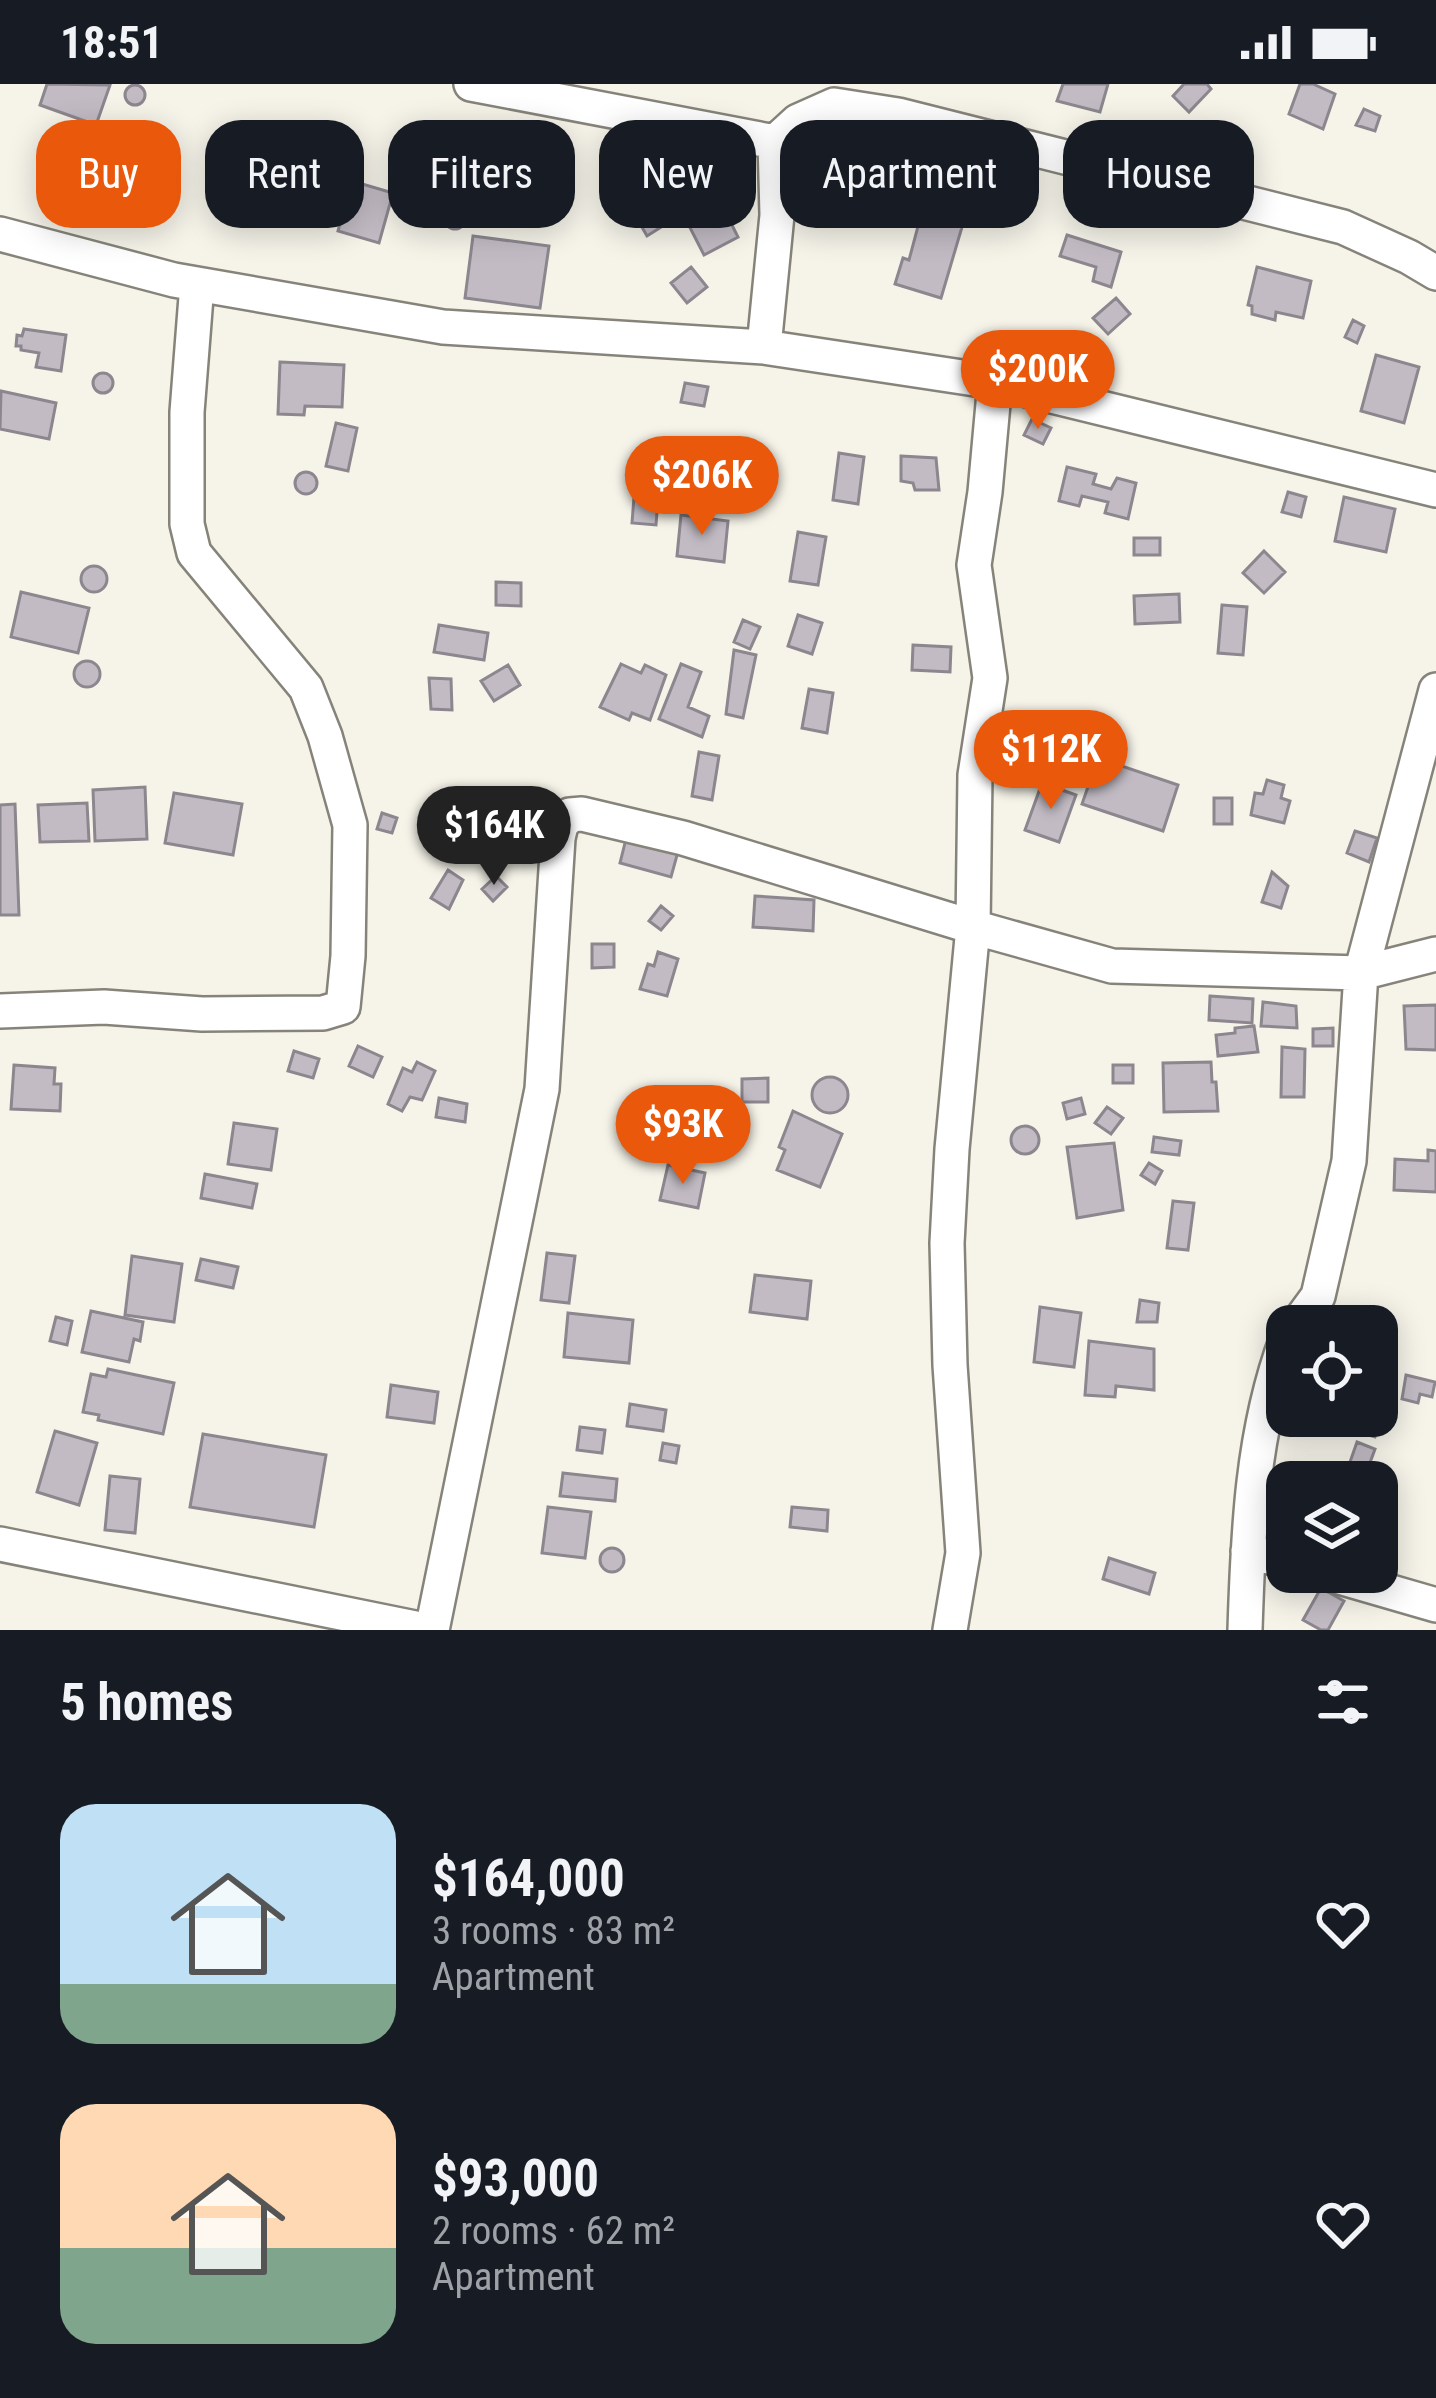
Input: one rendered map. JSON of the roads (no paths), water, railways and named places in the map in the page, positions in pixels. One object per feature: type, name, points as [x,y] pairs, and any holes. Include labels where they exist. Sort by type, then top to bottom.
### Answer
[{"type":"street","points":[[471,84],[776,142]]},
{"type":"street","points":[[764,346],[777,215],[776,142],[798,121],[834,105],[898,115],[1343,227],[1436,273]]},
{"type":"street","points":[[0,234],[197,284],[443,327],[764,346],[994,382],[1436,490]]},
{"type":"street","points":[[0,1011],[104,1007],[243,1014],[343,1007],[349,956],[350,825],[325,736],[306,688],[194,553],[187,524],[187,412],[197,284]]},
{"type":"street","points":[[950,1630],[963,1553],[947,1244],[973,927],[975,776],[990,678],[974,565],[994,382]]},
{"type":"street","points":[[1311,1305],[1318,1296],[1349,1161],[1361,973],[1436,690]]},
{"type":"street","points":[[0,1544],[428,1630],[542,1089],[558,838],[570,815],[683,838],[1112,965],[1361,973],[1436,953]]},
{"type":"street","points":[[1245,1630],[1248,1551],[1259,1437],[1266,1412]]},
{"type":"street","points":[[1248,1551],[1266,1556]]},
{"type":"street","points":[[1395,1593],[1436,1605]]}]
